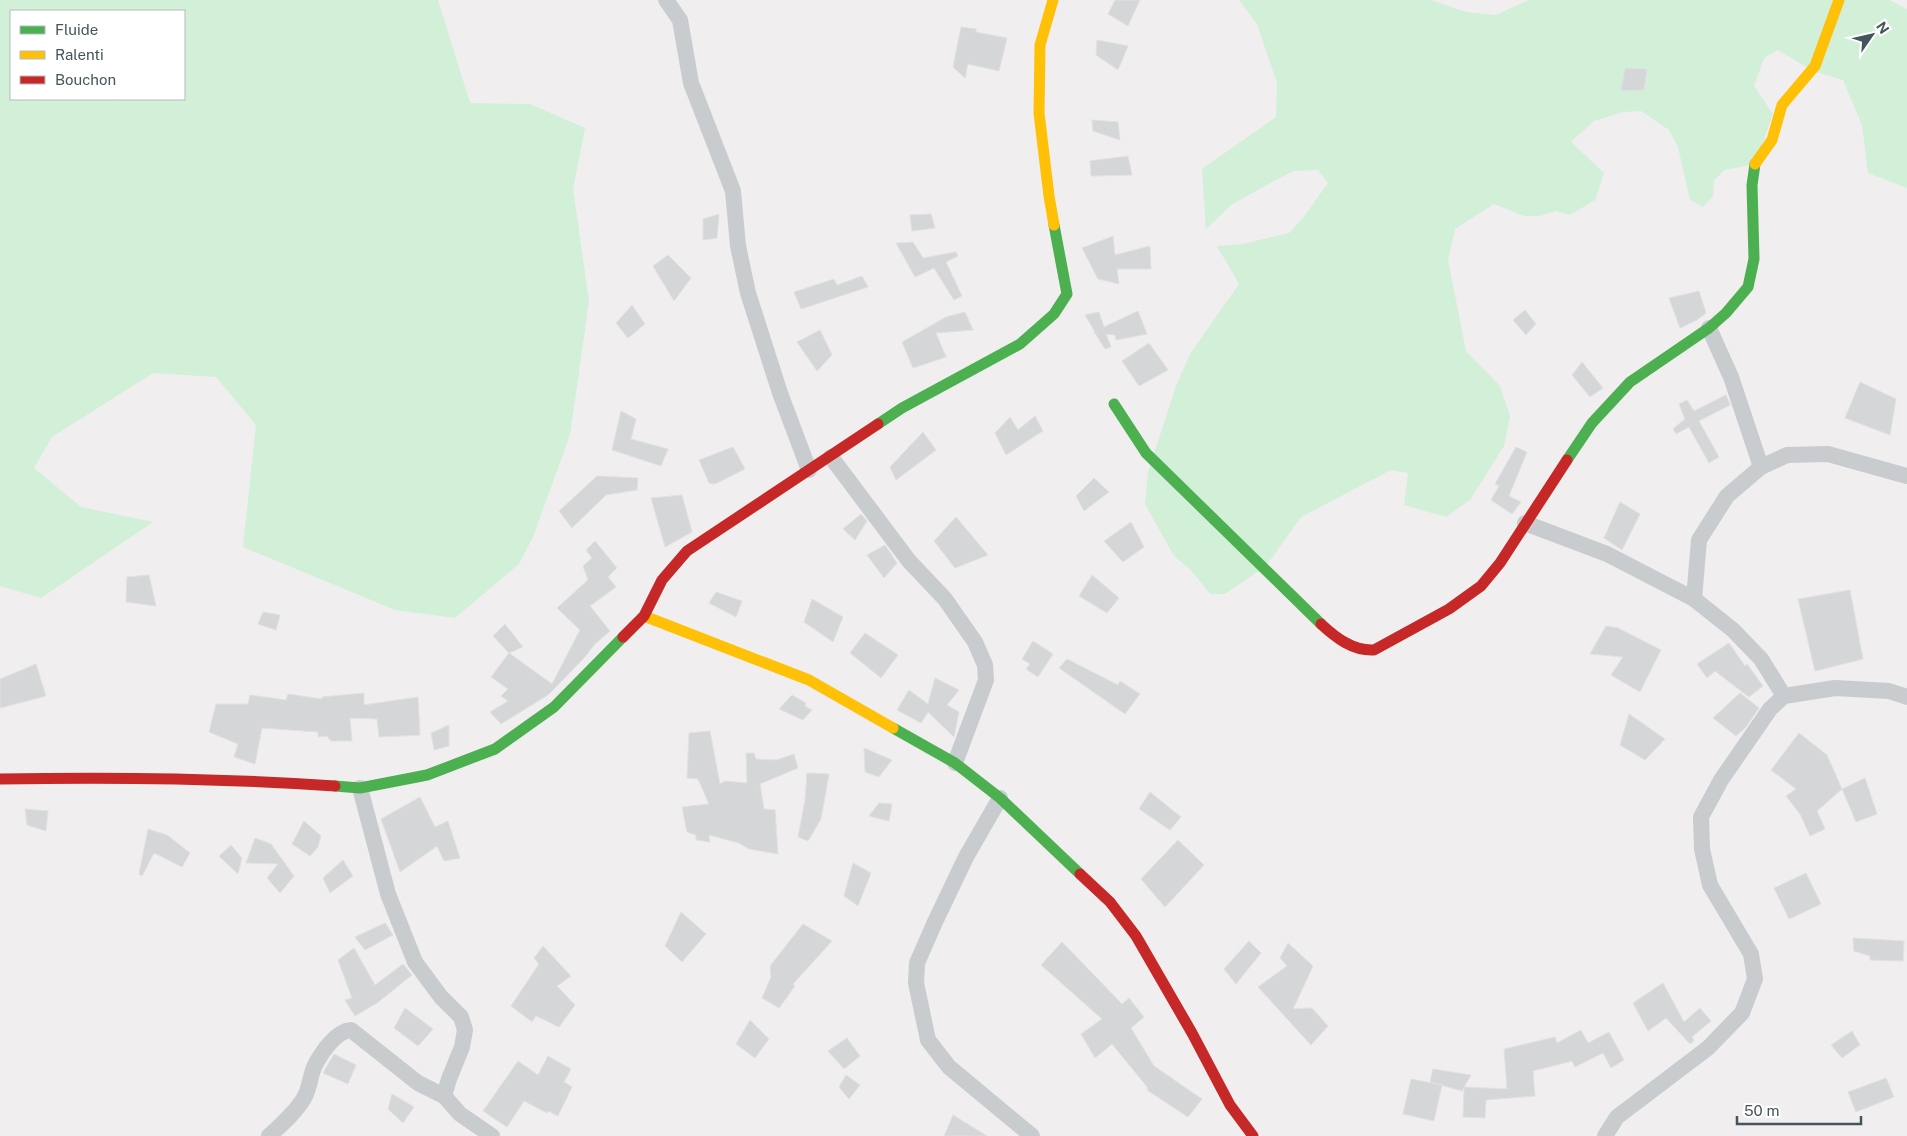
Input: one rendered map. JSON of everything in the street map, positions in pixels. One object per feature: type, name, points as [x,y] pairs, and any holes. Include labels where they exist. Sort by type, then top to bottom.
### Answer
[{"type":"street","points":[[666,0],[680,20],[691,83],[733,191],[738,246],[748,293],[780,394],[808,470]]},
{"type":"street","points":[[0,779],[124,777],[254,780],[360,788],[427,775],[495,749],[554,707],[644,616],[662,580],[687,551],[902,408],[1020,344],[1054,314],[1067,294],[1049,196],[1039,113],[1040,45],[1053,0]]},
{"type":"street","points":[[1114,404],[1146,453],[1325,627],[1352,647],[1366,651],[1374,650],[1448,609],[1481,586],[1500,563],[1592,423],[1630,382],[1709,328],[1726,313],[1748,287],[1754,259],[1752,185],[1755,164],[1772,140],[1782,104],[1815,66],[1839,0]]},
{"type":"street","points":[[1709,328],[1731,377],[1761,467]]},
{"type":"street","points":[[1694,599],[1699,540],[1727,496],[1761,467],[1787,455],[1828,454],[1907,476]]},
{"type":"street","points":[[831,457],[909,561],[945,599],[976,642],[985,665],[986,680],[955,763]]},
{"type":"street","points":[[1525,523],[1607,554],[1694,599],[1733,630],[1761,659],[1784,696]]},
{"type":"street","points":[[644,616],[809,680],[955,763],[1000,798],[1110,902],[1136,936],[1192,1033],[1230,1104],[1253,1136]]},
{"type":"street","points":[[1605,1136],[1617,1117],[1708,1048],[1742,1012],[1755,979],[1751,954],[1710,885],[1702,849],[1702,817],[1721,780],[1770,709],[1784,696],[1835,688],[1889,691],[1907,697]]},
{"type":"street","points":[[360,788],[388,894],[415,962],[441,997],[461,1017],[465,1030],[462,1047],[444,1096]]},
{"type":"street","points":[[1000,798],[966,857],[935,922],[917,963],[916,983],[928,1040],[949,1067],[1032,1136]]},
{"type":"street","points":[[270,1136],[303,1100],[309,1088],[315,1066],[329,1044],[345,1030],[351,1030],[418,1083],[444,1096],[460,1114],[492,1136]]},
{"type":"green space","points":[[0,0],[438,0],[470,103],[530,104],[585,128],[573,189],[589,301],[570,435],[533,537],[519,564],[455,618],[395,610],[243,547],[256,425],[216,377],[153,373],[52,437],[34,468],[81,507],[153,522],[41,598],[0,586]]},
{"type":"green space","points":[[1239,0],[1431,0],[1466,12],[1496,15],[1529,0],[1889,0],[1907,9],[1907,188],[1868,173],[1862,125],[1843,80],[1813,71],[1778,50],[1764,58],[1754,86],[1773,114],[1755,164],[1725,170],[1714,180],[1713,196],[1703,207],[1690,200],[1678,147],[1669,130],[1641,111],[1623,112],[1594,121],[1571,142],[1604,173],[1595,200],[1570,215],[1555,211],[1540,216],[1524,216],[1494,204],[1455,229],[1448,260],[1466,351],[1500,386],[1510,416],[1504,446],[1470,500],[1446,517],[1404,505],[1408,473],[1391,470],[1301,517],[1266,566],[1225,594],[1210,594],[1191,570],[1174,556],[1145,504],[1148,472],[1176,386],[1190,354],[1239,284],[1217,246],[1243,244],[1289,233],[1303,218],[1328,183],[1318,170],[1294,171],[1231,205],[1206,229],[1202,169],[1276,117],[1277,83],[1257,24]]},
{"type":"building","points":[[1115,0],[1140,0],[1128,26],[1108,14]]},
{"type":"building","points":[[961,27],[976,29],[976,32],[1007,38],[999,71],[968,64],[965,78],[953,67]]},
{"type":"building","points":[[1097,40],[1128,46],[1118,70],[1096,55]]},
{"type":"building","points":[[1625,68],[1647,69],[1644,90],[1621,91]]},
{"type":"building","points":[[1092,120],[1118,122],[1120,140],[1093,131]]},
{"type":"building","points":[[1128,156],[1132,175],[1091,176],[1090,161]]},
{"type":"building","points":[[719,214],[717,238],[703,240],[703,219]]},
{"type":"building","points":[[931,214],[935,228],[912,231],[910,215]]},
{"type":"building","points":[[1113,236],[1115,255],[1150,246],[1151,269],[1117,269],[1119,284],[1098,279],[1082,248]]},
{"type":"building","points":[[913,242],[923,258],[956,252],[958,256],[946,262],[962,296],[954,300],[934,268],[915,277],[896,243]]},
{"type":"building","points":[[668,255],[691,278],[674,301],[653,266]]},
{"type":"building","points":[[862,276],[868,287],[801,309],[794,292],[834,279],[837,285]]},
{"type":"building","points":[[1699,291],[1706,313],[1697,320],[1680,328],[1669,298]]},
{"type":"building","points":[[632,305],[645,324],[628,338],[616,323]]},
{"type":"building","points":[[1525,310],[1536,324],[1526,335],[1513,320]]},
{"type":"building","points":[[1138,311],[1147,334],[1116,340],[1115,335],[1106,334],[1111,347],[1105,349],[1095,333],[1093,333],[1095,332],[1085,315],[1099,312],[1104,327]]},
{"type":"building","points":[[965,312],[973,330],[936,333],[946,357],[913,368],[902,342],[946,317]]},
{"type":"building","points":[[820,330],[832,355],[817,371],[797,342]]},
{"type":"building","points":[[1149,343],[1168,370],[1139,386],[1122,361]]},
{"type":"building","points":[[1582,362],[1603,388],[1590,397],[1572,375]]},
{"type":"building","points":[[1860,382],[1896,399],[1890,435],[1845,418]]},
{"type":"building","points":[[1726,395],[1730,405],[1699,421],[1719,457],[1709,463],[1689,427],[1676,434],[1673,429],[1685,419],[1679,404],[1687,400],[1694,411]]},
{"type":"building","points":[[621,411],[636,419],[631,439],[668,449],[661,466],[612,450]]},
{"type":"building","points":[[1035,416],[1043,431],[1006,455],[995,433],[1010,417],[1018,430]]},
{"type":"building","points":[[923,432],[936,450],[896,480],[890,467]]},
{"type":"building","points":[[733,447],[745,469],[715,484],[709,483],[699,460]]},
{"type":"building","points":[[1516,447],[1527,452],[1509,496],[1521,502],[1512,514],[1491,500],[1499,486],[1495,484]]},
{"type":"building","points":[[597,476],[638,478],[637,490],[606,495],[572,528],[559,511]]},
{"type":"building","points":[[1094,478],[1109,492],[1084,511],[1076,496]]},
{"type":"building","points":[[682,495],[692,532],[665,547],[651,498]]},
{"type":"building","points":[[1620,502],[1640,514],[1622,550],[1604,538]]},
{"type":"building","points":[[861,514],[867,521],[855,540],[843,529]]},
{"type":"building","points":[[956,517],[988,555],[955,568],[934,541]]},
{"type":"building","points":[[1131,522],[1144,547],[1123,562],[1104,541]]},
{"type":"building","points":[[595,541],[617,568],[608,577],[616,587],[590,606],[610,631],[595,644],[548,695],[501,724],[490,712],[508,701],[501,696],[508,689],[491,677],[509,653],[552,684],[580,630],[557,608],[588,580],[583,566],[592,558],[586,550]]},
{"type":"building","points":[[885,545],[897,563],[884,578],[867,555]]},
{"type":"building","points":[[149,575],[156,606],[126,602],[127,577]]},
{"type":"building","points":[[1092,575],[1119,598],[1107,613],[1079,596]]},
{"type":"building","points":[[1850,590],[1863,659],[1815,671],[1798,599]]},
{"type":"building","points":[[716,592],[742,601],[736,617],[709,603]]},
{"type":"building","points":[[812,599],[843,617],[833,642],[804,622]]},
{"type":"building","points":[[263,612],[280,615],[276,630],[258,624]]},
{"type":"building","points":[[505,624],[523,647],[509,653],[493,636]]},
{"type":"building","points":[[1606,626],[1618,628],[1661,650],[1640,692],[1611,675],[1623,657],[1590,654]]},
{"type":"building","points":[[865,633],[898,655],[881,678],[850,653]]},
{"type":"building","points":[[1033,641],[1053,654],[1038,677],[1026,669],[1030,664],[1022,659]]},
{"type":"building","points":[[1729,643],[1745,666],[1747,664],[1763,686],[1749,697],[1715,671],[1707,678],[1697,664]]},
{"type":"building","points":[[1067,659],[1118,685],[1120,681],[1140,694],[1125,714],[1059,668]]},
{"type":"building","points":[[36,664],[46,696],[0,708],[0,679]]},
{"type":"building","points":[[935,678],[959,690],[947,705],[959,712],[954,737],[928,712],[921,723],[897,710],[909,690],[928,704]]},
{"type":"building","points":[[364,693],[364,705],[418,697],[420,735],[379,737],[377,719],[350,718],[352,741],[331,741],[327,736],[318,737],[318,732],[262,728],[255,764],[234,757],[238,744],[209,732],[216,704],[248,704],[250,695],[286,700],[288,694],[322,699],[322,697]]},
{"type":"building","points":[[1740,693],[1759,708],[1746,727],[1736,736],[1713,718]]},
{"type":"building","points":[[792,695],[806,703],[805,706],[812,710],[803,720],[779,709]]},
{"type":"building","points":[[1629,714],[1665,739],[1645,760],[1620,745]]},
{"type":"building","points":[[449,725],[449,746],[434,750],[431,733]]},
{"type":"building","points":[[710,731],[720,784],[725,781],[747,783],[746,753],[754,753],[756,759],[776,760],[794,754],[798,768],[760,784],[764,809],[775,810],[778,854],[749,849],[739,843],[709,835],[710,842],[696,840],[696,835],[687,832],[682,807],[709,804],[698,779],[687,778],[689,733]]},
{"type":"building","points":[[1799,733],[1827,755],[1842,789],[1817,811],[1825,829],[1810,836],[1800,814],[1786,796],[1796,789],[1771,770]]},
{"type":"building","points":[[864,748],[892,760],[879,777],[865,772]]},
{"type":"building","points":[[807,773],[829,774],[821,819],[808,841],[798,837],[805,800]]},
{"type":"building","points":[[1865,778],[1877,814],[1856,822],[1842,789]]},
{"type":"building","points":[[1150,792],[1181,817],[1170,830],[1139,809]]},
{"type":"building","points":[[420,797],[435,827],[448,821],[460,858],[444,861],[437,846],[400,872],[381,819]]},
{"type":"building","points":[[879,803],[892,804],[889,821],[869,816]]},
{"type":"building","points":[[25,809],[48,811],[46,831],[27,825]]},
{"type":"building","points":[[304,821],[321,836],[318,847],[310,856],[292,844]]},
{"type":"building","points":[[148,829],[167,835],[190,853],[182,867],[154,853],[142,876],[139,874]]},
{"type":"building","points":[[255,838],[271,844],[294,876],[280,893],[267,878],[278,864],[246,863]]},
{"type":"building","points":[[1178,840],[1204,865],[1165,907],[1141,879]]},
{"type":"building","points":[[231,845],[242,858],[238,874],[219,856]]},
{"type":"building","points":[[343,860],[353,876],[330,893],[323,878]]},
{"type":"building","points":[[853,863],[871,873],[858,906],[844,896]]},
{"type":"building","points":[[1806,873],[1821,904],[1789,919],[1774,888]]},
{"type":"building","points":[[681,912],[706,934],[682,962],[665,946]]},
{"type":"building","points":[[385,923],[393,935],[365,950],[355,937]]},
{"type":"building","points":[[803,924],[832,941],[793,984],[795,986],[779,1008],[762,998],[771,977],[770,966]]},
{"type":"building","points":[[1853,938],[1904,941],[1903,961],[1870,960],[1870,956],[1854,951]]},
{"type":"building","points":[[1249,941],[1261,953],[1236,984],[1224,969]]},
{"type":"building","points":[[1062,942],[1122,1004],[1129,998],[1144,1017],[1131,1028],[1154,1066],[1202,1099],[1188,1117],[1147,1090],[1148,1088],[1112,1044],[1095,1058],[1081,1034],[1102,1019],[1041,965]]},
{"type":"building","points":[[1288,943],[1313,966],[1293,1009],[1312,1008],[1328,1026],[1311,1045],[1258,987],[1287,966],[1280,958]]},
{"type":"building","points":[[543,946],[571,976],[557,986],[575,1005],[559,1027],[536,1016],[532,1022],[511,1006],[539,964],[534,958]]},
{"type":"building","points":[[354,948],[375,985],[403,964],[412,975],[377,1003],[355,1016],[345,1000],[352,998],[338,960]]},
{"type":"building","points":[[1663,983],[1684,1022],[1700,1008],[1711,1021],[1692,1037],[1694,1041],[1690,1044],[1666,1018],[1648,1031],[1633,1003]]},
{"type":"building","points":[[405,1008],[433,1029],[418,1046],[394,1028]]},
{"type":"building","points":[[750,1020],[769,1039],[755,1058],[736,1044]]},
{"type":"building","points":[[1581,1030],[1588,1043],[1609,1032],[1624,1060],[1611,1068],[1603,1053],[1575,1067],[1572,1061],[1533,1071],[1535,1096],[1486,1100],[1485,1118],[1463,1117],[1464,1088],[1462,1091],[1430,1082],[1433,1069],[1471,1075],[1464,1087],[1507,1089],[1504,1049],[1555,1037],[1557,1043]]},
{"type":"building","points":[[1852,1031],[1860,1045],[1842,1058],[1831,1045]]},
{"type":"building","points":[[847,1038],[860,1056],[844,1069],[828,1051]]},
{"type":"building","points":[[334,1054],[356,1065],[348,1084],[323,1073]]},
{"type":"building","points":[[548,1056],[571,1069],[564,1082],[572,1087],[558,1116],[548,1111],[547,1113],[524,1101],[507,1127],[483,1111],[518,1061],[538,1075]]},
{"type":"building","points":[[846,1075],[860,1085],[849,1099],[839,1087]]},
{"type":"building","points":[[1886,1078],[1894,1097],[1856,1112],[1848,1092]]},
{"type":"building","points":[[1411,1079],[1442,1085],[1434,1121],[1403,1114]]},
{"type":"building","points":[[392,1094],[414,1107],[403,1123],[388,1109]]},
{"type":"building","points":[[953,1115],[987,1136],[944,1136]]},
{"type":"traffic: fast","points":[[1567,460],[1592,423],[1630,382],[1709,328],[1726,313],[1748,287],[1754,259],[1752,185],[1755,164]]},
{"type":"traffic: fast","points":[[878,424],[902,408],[1020,344],[1054,314],[1067,294],[1054,225]]},
{"type":"traffic: fast","points":[[1114,404],[1146,453],[1321,624]]},
{"type":"traffic: fast","points":[[335,786],[360,788],[427,775],[495,749],[554,707],[623,637]]},
{"type":"traffic: fast","points":[[893,728],[955,763],[1000,798],[1080,874]]},
{"type":"traffic: slow","points":[[1053,0],[1040,45],[1039,113],[1054,225]]},
{"type":"traffic: slow","points":[[1755,164],[1772,140],[1782,105],[1815,66],[1839,0]]},
{"type":"traffic: slow","points":[[644,616],[809,680],[893,728]]},
{"type":"traffic: jam","points":[[623,637],[644,616],[662,580],[687,551],[878,424]]},
{"type":"traffic: jam","points":[[1321,624],[1345,643],[1366,650],[1374,650],[1449,609],[1481,586],[1500,563],[1567,460]]},
{"type":"traffic: jam","points":[[0,779],[168,779],[335,786]]},
{"type":"traffic: jam","points":[[1080,874],[1110,902],[1136,936],[1192,1033],[1230,1105],[1253,1136]]}]
